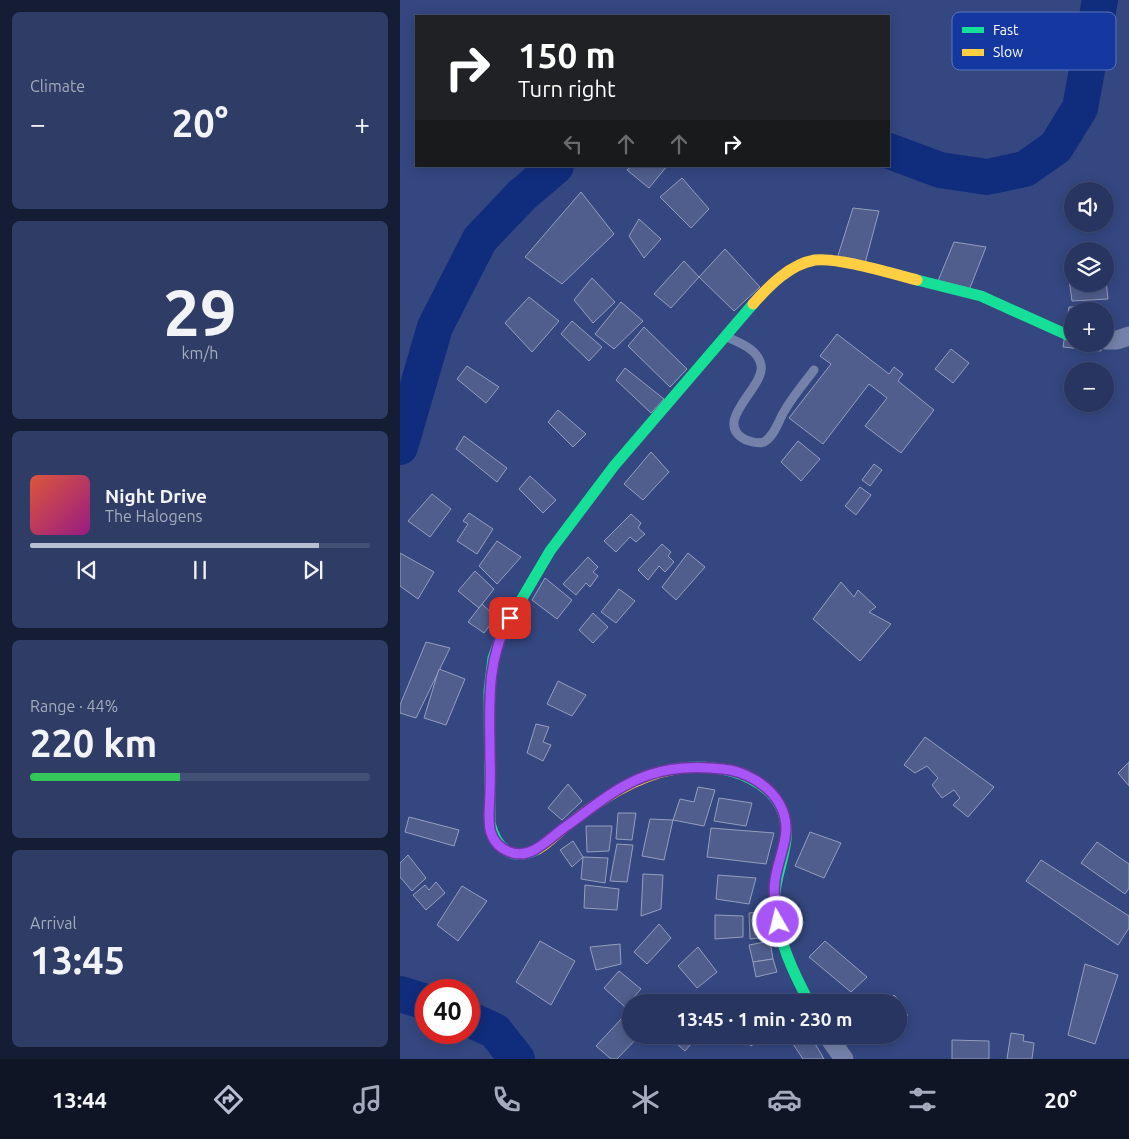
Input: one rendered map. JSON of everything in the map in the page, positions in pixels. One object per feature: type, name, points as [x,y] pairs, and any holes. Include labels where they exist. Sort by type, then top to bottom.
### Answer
[{"type":"street","points":[[805,994],[790,965],[775,907],[775,880],[786,839],[786,821],[779,803],[751,777],[728,770],[701,766],[676,767],[655,772],[624,786],[532,852],[513,854],[500,847],[491,834],[489,814],[489,691],[493,658],[503,631],[550,551],[580,511],[665,405],[764,292],[788,271],[816,260],[882,270],[981,296],[1064,333]]},
{"type":"street","points":[[1114,340],[1129,336]]},
{"type":"street","points":[[833,1044],[844,1059]]},
{"type":"lane","points":[[727,336],[752,350],[759,358],[762,367],[760,379],[740,406],[734,420],[736,430],[743,438],[753,443],[764,442],[771,435],[785,410],[814,370]]},
{"type":"building","points":[[631,167],[666,167],[649,188],[627,170]]},
{"type":"building","points":[[682,178],[709,209],[691,228],[660,197]]},
{"type":"building","points":[[581,192],[614,234],[562,284],[525,257]]},
{"type":"building","points":[[853,208],[879,211],[864,267],[836,262]]},
{"type":"building","points":[[639,219],[661,239],[644,258],[629,236]]},
{"type":"building","points":[[954,242],[986,247],[968,293],[938,281]]},
{"type":"building","points":[[725,249],[760,287],[734,311],[699,277]]},
{"type":"building","points":[[684,261],[699,277],[671,308],[654,294]]},
{"type":"building","points":[[592,278],[615,302],[593,323],[574,300]]},
{"type":"building","points":[[1071,292],[1107,292],[1108,299],[1072,301]]},
{"type":"building","points":[[529,297],[559,321],[532,352],[505,323]]},
{"type":"building","points":[[621,302],[643,321],[614,349],[595,334]]},
{"type":"building","points":[[572,321],[602,347],[589,361],[561,334]]},
{"type":"building","points":[[644,327],[687,369],[670,387],[628,346]]},
{"type":"building","points":[[837,334],[889,374],[894,367],[903,374],[898,381],[934,410],[901,453],[865,426],[887,398],[869,384],[823,444],[789,418],[831,364],[820,356]]},
{"type":"building","points":[[951,349],[969,363],[953,383],[935,369]]},
{"type":"building","points":[[467,366],[499,387],[486,403],[457,379]]},
{"type":"building","points":[[625,368],[664,399],[651,413],[616,380]]},
{"type":"building","points":[[558,410],[586,434],[573,447],[548,422]]},
{"type":"building","points":[[464,436],[507,468],[497,482],[456,449]]},
{"type":"building","points":[[798,441],[820,459],[801,481],[781,462]]},
{"type":"building","points":[[651,452],[669,472],[643,500],[624,484]]},
{"type":"building","points":[[874,464],[882,470],[870,486],[862,480]]},
{"type":"building","points":[[530,476],[556,500],[543,513],[519,489]]},
{"type":"building","points":[[860,487],[871,495],[856,515],[845,506]]},
{"type":"building","points":[[432,494],[451,509],[430,537],[408,521]]},
{"type":"building","points":[[469,513],[493,529],[477,554],[457,541],[468,524],[463,521]]},
{"type":"building","points":[[631,514],[641,523],[638,528],[645,534],[636,542],[630,537],[616,552],[604,541]]},
{"type":"building","points":[[497,541],[521,557],[497,584],[479,566]]},
{"type":"building","points":[[662,544],[671,552],[668,556],[674,562],[665,572],[659,566],[648,580],[638,570]]},
{"type":"building","points":[[400,553],[434,572],[418,599],[400,586]]},
{"type":"building","points":[[688,553],[705,567],[676,600],[662,587]]},
{"type":"building","points":[[588,557],[598,567],[593,572],[598,576],[590,587],[586,583],[576,595],[563,584]]},
{"type":"building","points":[[475,571],[494,589],[479,608],[458,591]]},
{"type":"building","points":[[545,578],[572,600],[557,619],[532,600]]},
{"type":"building","points":[[841,582],[854,597],[858,590],[876,607],[869,612],[891,624],[860,661],[813,619]]},
{"type":"building","points":[[619,589],[635,601],[616,623],[601,612]]},
{"type":"building","points":[[482,604],[496,617],[484,633],[468,622]]},
{"type":"building","points":[[593,613],[608,627],[593,643],[579,630]]},
{"type":"building","points":[[426,642],[450,648],[416,718],[400,713],[400,705]]},
{"type":"building","points":[[439,669],[465,679],[446,725],[424,718]]},
{"type":"building","points":[[558,681],[586,695],[572,716],[547,704]]},
{"type":"building","points":[[536,724],[549,727],[543,742],[551,745],[543,761],[527,753]]},
{"type":"building","points":[[925,737],[994,787],[968,817],[953,805],[960,798],[954,790],[942,798],[932,785],[938,778],[927,766],[915,773],[904,765]]},
{"type":"building","points":[[1129,762],[1129,786],[1118,773]]},
{"type":"building","points":[[568,784],[582,801],[562,820],[548,808]]},
{"type":"building","points":[[698,787],[715,790],[704,826],[673,820],[680,799],[694,802]]},
{"type":"building","points":[[719,798],[752,803],[746,826],[714,821]]},
{"type":"building","points":[[618,813],[636,813],[632,840],[616,839]]},
{"type":"building","points":[[409,817],[459,830],[454,846],[405,832]]},
{"type":"building","points":[[650,819],[673,820],[664,860],[642,856]]},
{"type":"building","points":[[586,826],[612,826],[609,851],[587,852]]},
{"type":"building","points":[[711,828],[774,833],[766,864],[707,857]]},
{"type":"building","points":[[810,832],[841,843],[824,878],[795,866]]},
{"type":"building","points":[[573,841],[583,857],[572,867],[560,850]]},
{"type":"building","points":[[1097,842],[1129,864],[1129,888],[1125,894],[1081,863]]},
{"type":"building","points":[[617,844],[633,845],[627,882],[610,881]]},
{"type":"building","points":[[408,855],[426,878],[412,891],[400,877],[400,863]]},
{"type":"building","points":[[583,857],[608,858],[605,883],[581,879]]},
{"type":"building","points":[[1041,860],[1129,916],[1129,928],[1118,945],[1026,881]]},
{"type":"building","points":[[643,874],[663,875],[661,909],[641,916]]},
{"type":"building","points":[[718,875],[756,878],[749,904],[716,899]]},
{"type":"building","points":[[436,882],[445,893],[426,910],[413,895],[425,885],[429,890]]},
{"type":"building","points":[[585,885],[619,889],[617,910],[584,908]]},
{"type":"building","points":[[462,886],[487,901],[458,941],[437,925]]},
{"type":"building","points":[[768,911],[767,937],[750,939],[749,913]]},
{"type":"building","points":[[715,915],[743,916],[743,937],[715,939]]},
{"type":"building","points":[[659,924],[671,938],[647,964],[634,952]]},
{"type":"building","points":[[540,941],[575,961],[551,1005],[516,982]]},
{"type":"building","points":[[770,941],[773,959],[753,962],[749,945]]},
{"type":"building","points":[[825,941],[867,977],[851,992],[809,957]]},
{"type":"building","points":[[620,944],[621,964],[596,970],[590,947]]},
{"type":"building","points":[[698,947],[717,972],[697,988],[678,966]]},
{"type":"building","points":[[773,959],[777,972],[756,977],[753,962]]},
{"type":"building","points":[[1085,964],[1118,975],[1095,1044],[1068,1035]]},
{"type":"building","points":[[619,971],[641,989],[637,994],[622,994],[622,1004],[604,988]]},
{"type":"building","points":[[622,1018],[622,1044],[631,1044],[617,1059],[611,1059],[596,1046]]},
{"type":"building","points":[[1011,1033],[1024,1035],[1023,1041],[1034,1043],[1032,1059],[1007,1059]]},
{"type":"building","points":[[952,1040],[989,1041],[989,1059],[952,1059]]},
{"type":"building","points":[[677,1044],[691,1044],[685,1051]]},
{"type":"building","points":[[793,1044],[815,1044],[824,1059],[803,1059]]},
{"type":"waterway","points":[[1098,12],[1100,0]]},
{"type":"waterway","points":[[890,151],[940,170],[987,177],[1025,169],[1056,147],[1080,108],[1087,70]]},
{"type":"waterway","points":[[400,447],[435,327],[480,239],[522,195],[555,167]]},
{"type":"waterway","points":[[400,994],[415,999]]},
{"type":"waterway","points":[[480,1024],[495,1031],[517,1059]]},
{"type":"traffic: fast","points":[[917,280],[981,296],[1064,333]]},
{"type":"traffic: fast","points":[[538,849],[521,854],[513,854],[507,851],[501,847],[490,823],[489,691],[493,658],[503,631],[550,551],[614,466],[753,304]]},
{"type":"traffic: fast","points":[[675,769],[693,767],[713,768],[732,772],[750,778],[765,789],[777,802],[785,819],[786,839],[777,880],[775,906],[779,931],[787,956],[805,994]]},
{"type":"traffic: slow","points":[[753,304],[773,283],[789,271],[806,262],[815,260],[851,263],[917,280]]},
{"type":"traffic: slow","points":[[538,849],[581,815],[619,790],[646,777],[675,769]]},
{"type":"route","points":[[510,618],[493,658],[489,691],[489,814],[491,834],[500,847],[513,854],[532,852],[590,808],[624,786],[655,772],[676,767],[701,766],[728,770],[751,777],[768,790],[779,803],[786,821],[786,839],[775,880],[775,907],[778,922]]}]
